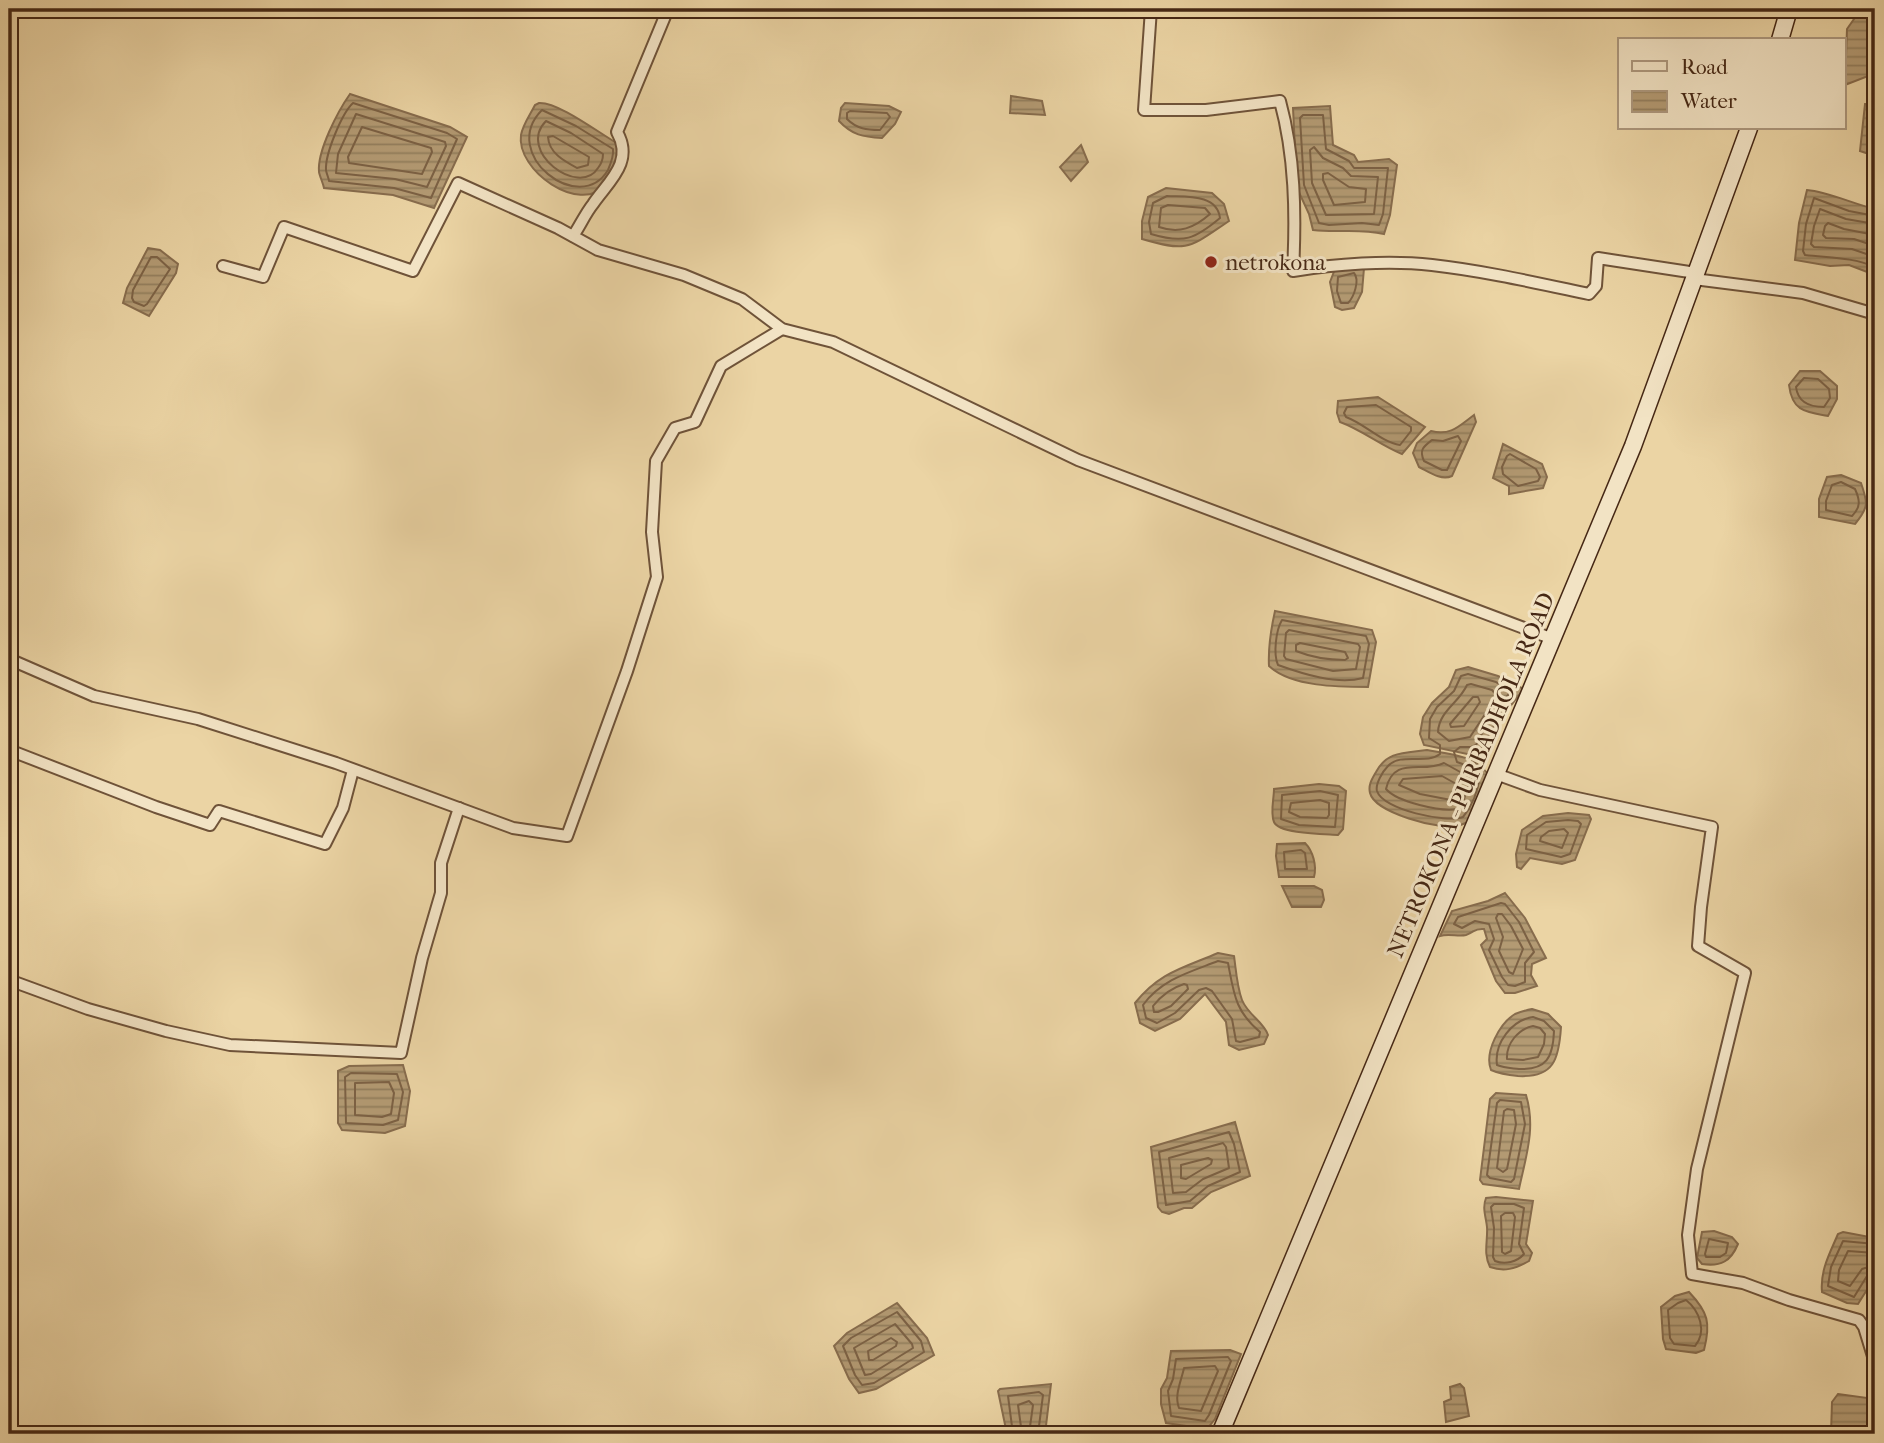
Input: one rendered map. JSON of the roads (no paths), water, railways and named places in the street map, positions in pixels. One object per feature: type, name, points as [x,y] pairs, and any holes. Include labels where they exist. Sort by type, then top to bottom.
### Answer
[{"type":"main road","points":[[1781,38],[1789,9]]},
{"type":"main road","name":"NETROKONA - PURBADHOLA ROAD","points":[[1220,1434],[1633,446],[1748,130]]},
{"type":"street","points":[[573,236],[621,164],[624,144],[617,132],[668,9]]},
{"type":"street","points":[[1151,9],[1144,110],[1206,110],[1280,101],[1289,132],[1294,191],[1296,229],[1293,271],[1346,265],[1429,264],[1500,275],[1590,294],[1596,286],[1598,258],[1803,293],[1875,314]]},
{"type":"street","points":[[223,266],[263,277],[284,227],[413,271],[458,183],[598,250],[684,275],[742,299],[782,329],[833,342],[1079,460],[1553,639]]},
{"type":"street","points":[[9,659],[94,696],[198,719],[353,770],[513,828],[567,836],[627,671],[657,577],[652,532],[656,461],[675,428],[695,422],[721,366],[782,329]]},
{"type":"street","points":[[9,750],[210,825],[219,811],[325,844],[343,808],[353,770]]},
{"type":"street","points":[[1496,774],[1540,790],[1712,827],[1698,946],[1745,973],[1697,1169],[1688,1235],[1692,1274],[1743,1283],[1789,1300],[1859,1320],[1864,1327],[1875,1363]]},
{"type":"street","points":[[9,980],[88,1009],[166,1031],[230,1045],[401,1053],[422,958],[441,893],[441,863],[459,808]]},
{"type":"water","points":[[1861,9],[1875,9],[1875,75],[1846,85],[1846,57],[1847,29]]},
{"type":"water","points":[[350,94],[450,127],[467,137],[434,208],[393,195],[324,188],[319,172],[321,153],[334,121]]},
{"type":"water","points":[[1011,96],[1042,101],[1045,115],[1010,113]]},
{"type":"water","points":[[539,103],[568,113],[620,145],[619,158],[606,185],[594,193],[581,195],[566,192],[539,174],[528,162],[522,148],[521,135],[535,105]]},
{"type":"water","points":[[845,103],[889,106],[901,112],[895,124],[882,138],[869,137],[853,132],[839,121],[841,108]]},
{"type":"water","points":[[1865,104],[1875,105],[1875,156],[1860,151]]},
{"type":"water","points":[[1330,106],[1333,145],[1354,155],[1358,162],[1389,159],[1397,165],[1390,215],[1384,234],[1313,230],[1297,188],[1293,108]]},
{"type":"water","points":[[1081,145],[1088,162],[1071,181],[1060,167]]},
{"type":"water","points":[[1166,188],[1212,193],[1224,204],[1229,221],[1206,237],[1188,245],[1170,246],[1142,239],[1142,221],[1148,197]]},
{"type":"water","points":[[1807,190],[1875,209],[1875,275],[1849,265],[1830,266],[1795,260],[1799,223]]},
{"type":"water","points":[[148,248],[160,250],[178,264],[176,273],[149,316],[123,303],[127,288]]},
{"type":"water","points":[[1364,268],[1362,292],[1354,308],[1342,310],[1335,307],[1330,282],[1335,269]]},
{"type":"water","points":[[1800,371],[1820,371],[1837,386],[1837,399],[1828,416],[1801,409],[1793,400],[1789,385]]},
{"type":"water","points":[[1378,397],[1425,427],[1402,454],[1340,422],[1337,413],[1338,401]]},
{"type":"water","points":[[1474,415],[1476,422],[1452,476],[1439,477],[1419,467],[1413,453],[1417,443],[1431,431],[1449,431]]},
{"type":"water","points":[[1503,444],[1542,464],[1547,477],[1543,488],[1509,494],[1509,486],[1493,478]]},
{"type":"water","points":[[1841,475],[1861,483],[1865,495],[1865,509],[1855,524],[1819,517],[1819,499],[1827,477]]},
{"type":"water","points":[[1275,611],[1372,630],[1376,642],[1368,687],[1303,682],[1278,673],[1269,666]]},
{"type":"water","points":[[1468,667],[1498,676],[1524,689],[1491,730],[1481,751],[1472,755],[1424,745],[1420,734],[1423,717],[1432,703],[1449,687],[1456,670]]},
{"type":"water","points":[[1427,750],[1468,759],[1488,774],[1468,822],[1449,827],[1423,823],[1383,807],[1370,793],[1372,780],[1386,760],[1397,754]]},
{"type":"water","points":[[1319,784],[1339,786],[1346,791],[1343,829],[1338,835],[1303,833],[1284,829],[1274,822],[1274,789]]},
{"type":"water","points":[[1568,813],[1589,815],[1591,819],[1575,860],[1562,864],[1530,858],[1521,869],[1517,867],[1516,854],[1522,830],[1543,816]]},
{"type":"water","points":[[1305,843],[1314,859],[1314,877],[1279,877],[1277,844]]},
{"type":"water","points":[[1282,886],[1314,886],[1322,890],[1324,900],[1321,907],[1292,907]]},
{"type":"water","points":[[1505,893],[1525,918],[1546,958],[1532,964],[1531,975],[1537,986],[1515,993],[1505,993],[1496,981],[1481,945],[1487,939],[1484,929],[1463,935],[1440,936],[1452,911],[1488,901]]},
{"type":"water","points":[[1218,953],[1234,956],[1242,1000],[1268,1035],[1264,1044],[1239,1050],[1229,1045],[1226,1022],[1205,994],[1180,1019],[1155,1031],[1140,1023],[1135,1003],[1154,984],[1173,972]]},
{"type":"water","points":[[1532,1009],[1548,1014],[1561,1027],[1556,1057],[1552,1064],[1540,1074],[1530,1076],[1507,1075],[1491,1070],[1490,1055],[1499,1031],[1515,1014]]},
{"type":"water","points":[[403,1065],[410,1091],[405,1126],[385,1133],[342,1130],[338,1123],[338,1071],[349,1066]]},
{"type":"water","points":[[1496,1093],[1526,1095],[1529,1107],[1530,1131],[1519,1189],[1483,1184],[1480,1180],[1490,1099]]},
{"type":"water","points":[[1235,1122],[1250,1176],[1211,1192],[1192,1208],[1169,1214],[1162,1212],[1158,1207],[1151,1147]]},
{"type":"water","points":[[1486,1198],[1533,1201],[1526,1244],[1532,1253],[1529,1261],[1510,1269],[1490,1267],[1487,1257],[1485,1202]]},
{"type":"water","points":[[1714,1231],[1732,1237],[1738,1244],[1724,1262],[1715,1265],[1702,1264],[1697,1258],[1702,1232]]},
{"type":"water","points":[[1843,1232],[1875,1238],[1875,1277],[1858,1304],[1847,1303],[1822,1292],[1826,1262],[1838,1234]]},
{"type":"water","points":[[1689,1292],[1706,1318],[1704,1350],[1696,1353],[1666,1349],[1661,1307],[1675,1296]]},
{"type":"water","points":[[897,1303],[927,1338],[934,1355],[876,1389],[859,1393],[849,1379],[834,1346],[847,1333]]},
{"type":"water","points":[[1230,1350],[1241,1354],[1215,1419],[1207,1429],[1166,1423],[1161,1404],[1161,1389],[1167,1378],[1171,1351]]},
{"type":"water","points":[[1051,1384],[1045,1434],[1007,1434],[998,1391]]},
{"type":"water","points":[[1460,1384],[1464,1388],[1469,1416],[1446,1422],[1444,1402],[1451,1399],[1450,1387]]},
{"type":"water","points":[[1838,1394],[1875,1399],[1875,1434],[1831,1434],[1832,1402]]},
{"type":"place","name":"netrokona","points":[[1211,262]]}]
